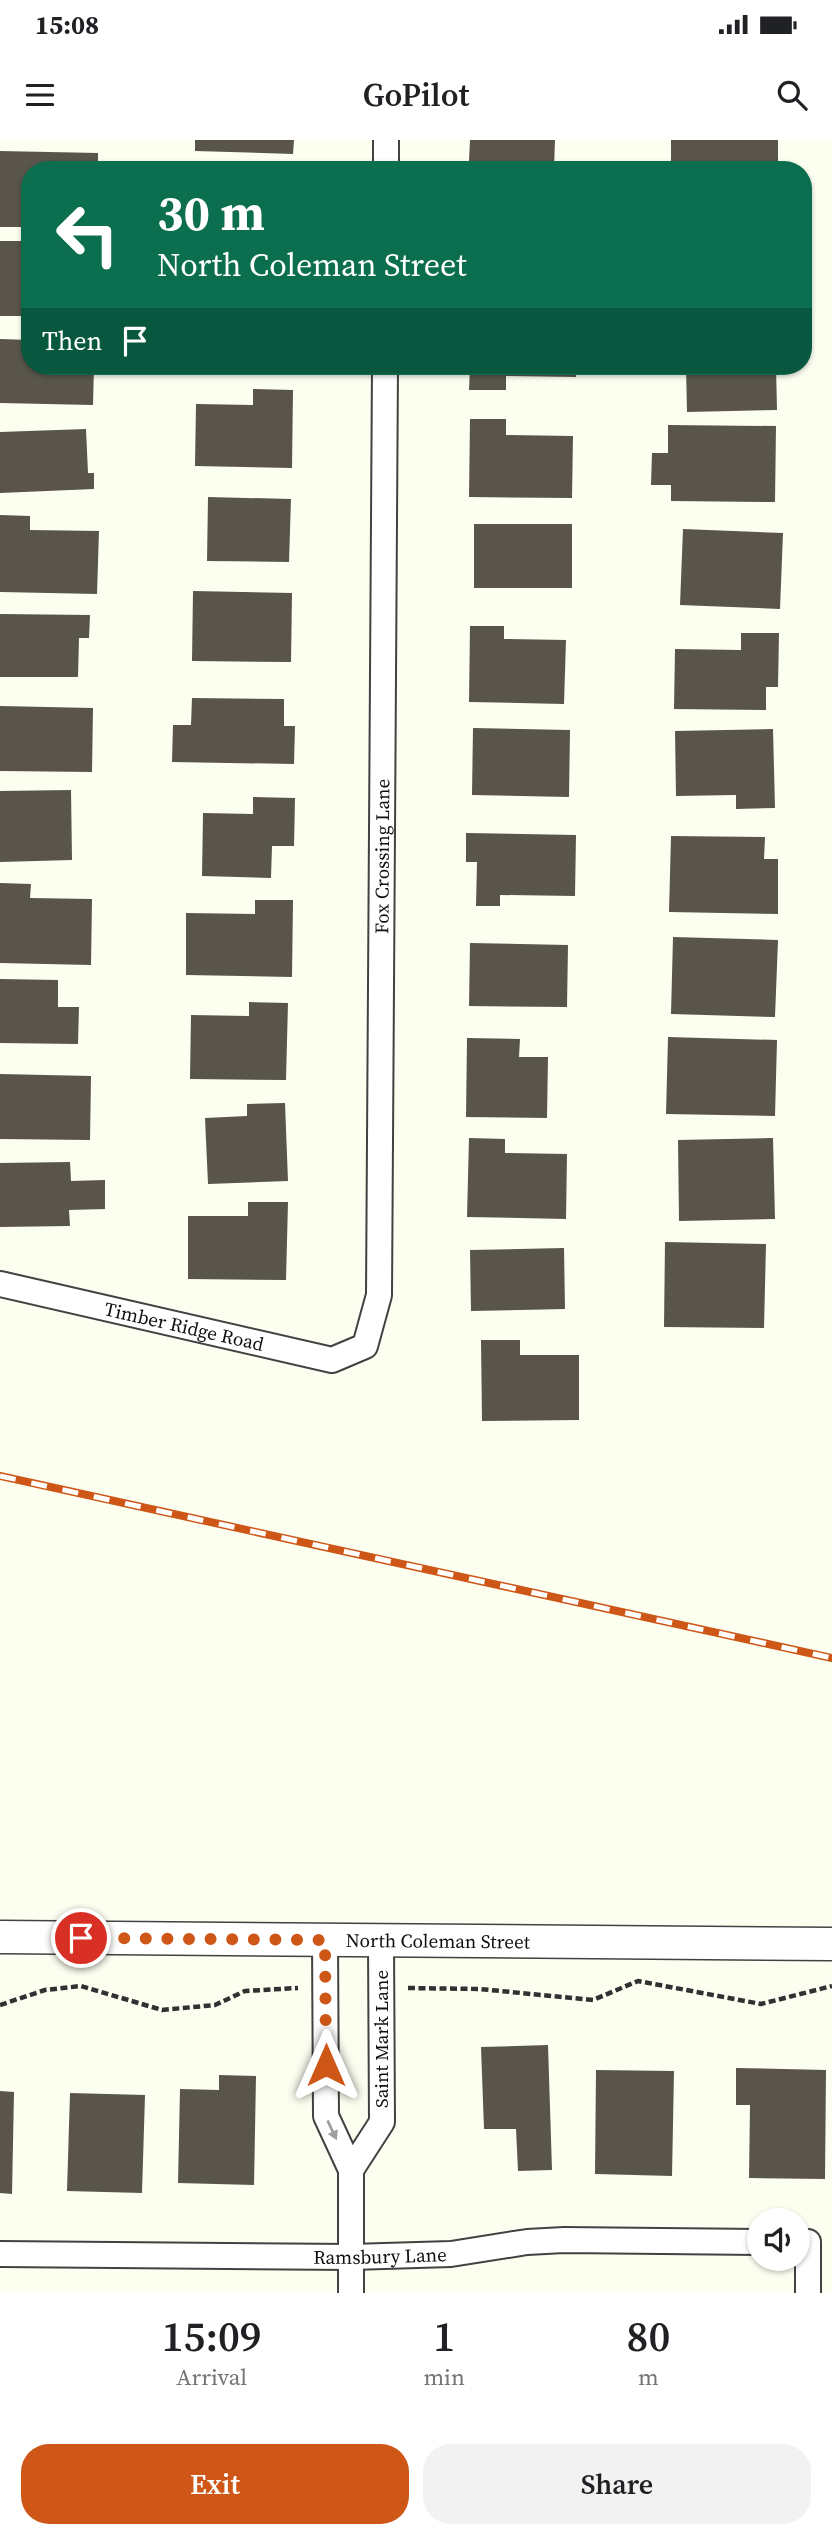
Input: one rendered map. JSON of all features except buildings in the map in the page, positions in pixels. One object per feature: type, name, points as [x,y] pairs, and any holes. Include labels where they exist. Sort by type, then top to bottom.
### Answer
[{"type":"street","points":[[386,140],[386,161]]},
{"type":"street","name":"Fox Crossing Lane","points":[[365,1346],[379,1295],[385,375]]},
{"type":"street","name":"Timber Ridge Road","points":[[0,1284],[332,1360],[365,1346]]},
{"type":"street","name":"North Coleman Street","points":[[0,1937],[832,1944]]},
{"type":"street","points":[[325,1940],[326,2116],[351,2170],[351,2293]]},
{"type":"street","name":"Saint Mark Lane","points":[[351,2170],[382,2122],[381,1942]]},
{"type":"street","name":"Ramsbury Lane","points":[[0,2254],[351,2257],[451,2254],[527,2242],[564,2240],[747,2242]]},
{"type":"street","points":[[808,2293],[813,2242]]},
{"type":"path","points":[[381,1988],[480,1989],[593,2000],[638,1981],[761,2004],[832,1986]]},
{"type":"path","points":[[0,2004],[45,1990],[81,1986],[162,2010],[215,2005],[245,1991],[325,1988]]},
{"type":"railway","points":[[0,1476],[832,1658]]},
{"type":"route","points":[[81,1938],[325,1940],[326,2065]]}]
